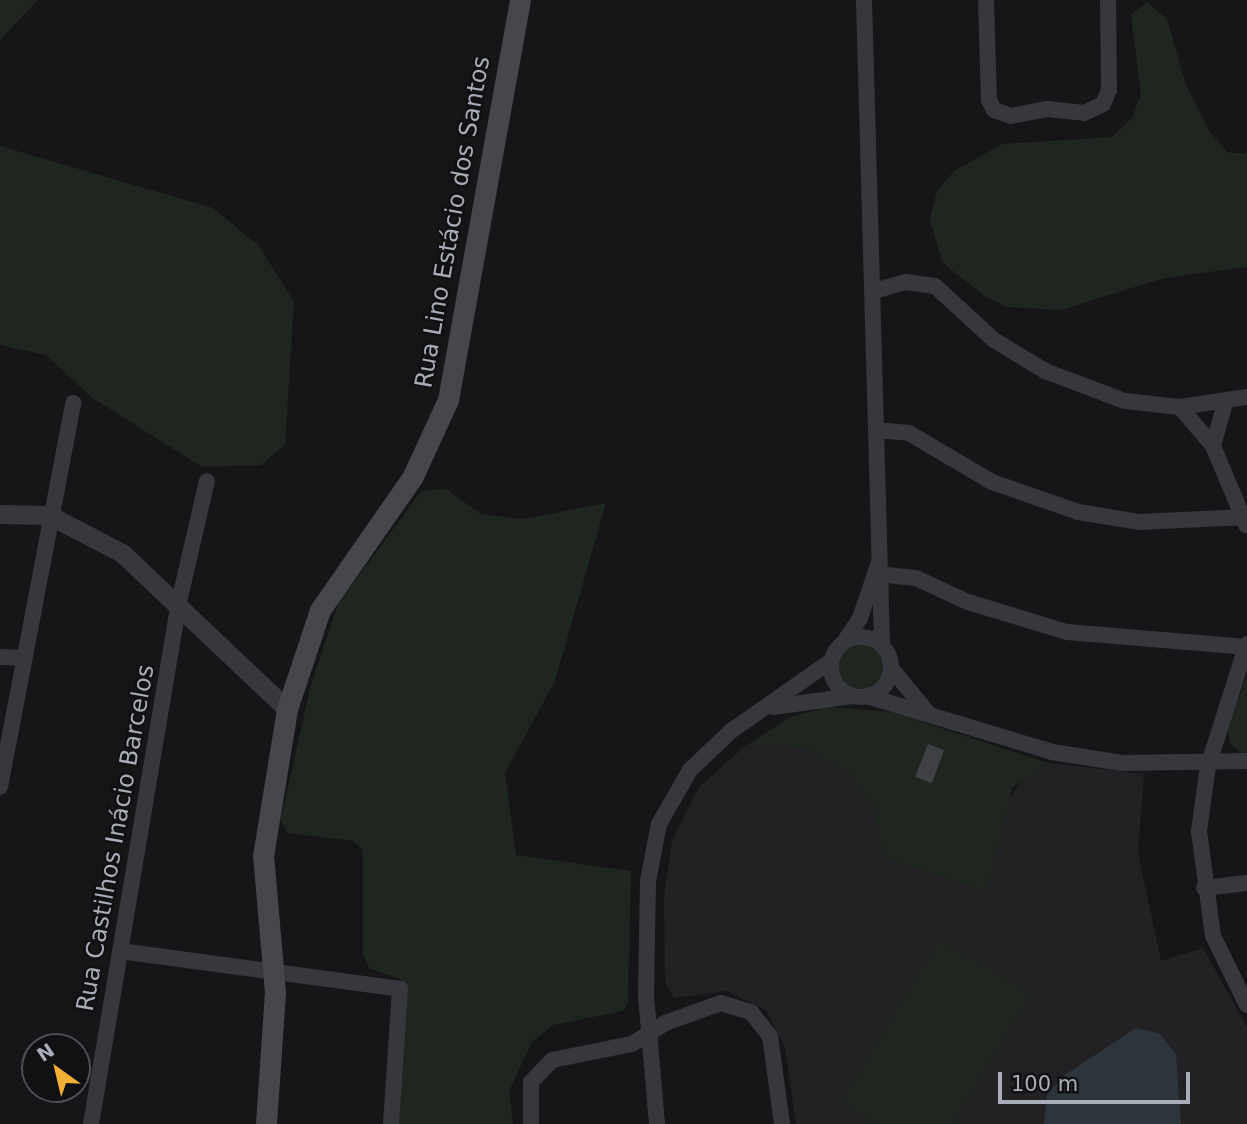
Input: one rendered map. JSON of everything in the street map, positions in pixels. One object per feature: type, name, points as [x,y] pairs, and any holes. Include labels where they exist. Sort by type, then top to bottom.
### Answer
[{"type":"main road","name":"Rua Lino Estácio dos Santos","points":[[266,1124],[274,977],[264,856],[287,709],[320,610],[413,476],[448,400],[520,0]]},
{"type":"street","points":[[864,0],[883,646],[891,668],[928,713]]},
{"type":"street","points":[[986,0],[989,100],[995,110],[1011,117],[1047,109],[1084,113],[1103,104],[1109,90],[1108,0]]},
{"type":"street","points":[[874,291],[906,282],[935,286],[994,340],[1045,371],[1125,401],[1180,407],[1225,403],[1247,397]]},
{"type":"street","points":[[0,787],[49,515],[73,403]]},
{"type":"street","points":[[1213,446],[1225,403]]},
{"type":"street","points":[[876,429],[909,433],[992,482],[1078,512],[1140,522],[1246,521],[1213,446],[1180,407]]},
{"type":"street","name":"Rua Castilhos Inácio Barcelos","points":[[91,1124],[179,602],[207,481]]},
{"type":"street","points":[[0,514],[49,515],[122,554],[179,602],[287,709]]},
{"type":"street","points":[[657,1124],[648,1036],[648,881],[659,824],[690,769],[731,731],[773,707],[831,661],[860,618],[879,569]]},
{"type":"street","points":[[879,569],[916,578],[968,602],[1067,632],[1247,646],[1208,766],[1199,831],[1204,888],[1213,936],[1247,1005]]},
{"type":"street","points":[[844,642],[860,637],[883,646]]},
{"type":"street","points":[[0,657],[23,658]]},
{"type":"street","points":[[831,661],[835,682],[860,696],[928,713],[1052,752],[1208,766],[1247,761]]},
{"type":"street","points":[[773,707],[860,696],[886,683],[891,668]]},
{"type":"street","points":[[1204,888],[1247,883]]},
{"type":"street","points":[[120,951],[274,977],[402,991],[391,1124]]},
{"type":"street","points":[[531,1124],[527,1096],[546,1065],[648,1036],[706,1006],[751,1012],[770,1036],[782,1124]]},
{"type":"shaded area","points":[[0,0],[38,0],[0,40]]},
{"type":"shaded area","points":[[1147,2],[1167,19],[1186,85],[1210,132],[1227,152],[1247,154],[1247,267],[1164,278],[1061,310],[1007,307],[983,295],[942,262],[930,218],[937,191],[954,171],[1002,144],[1112,137],[1132,118],[1141,94],[1131,15]]},
{"type":"shaded area","points":[[0,146],[213,208],[259,246],[294,302],[285,445],[261,465],[202,467],[91,397],[46,355],[0,345]]},
{"type":"shaded area","points":[[446,489],[481,514],[523,519],[606,503],[555,681],[505,773],[516,855],[631,871],[628,1004],[623,1011],[553,1025],[532,1042],[509,1091],[513,1124],[397,1124],[408,988],[400,979],[369,968],[363,954],[363,850],[353,841],[287,833],[281,819],[310,688],[338,604],[421,491]]},
{"type":"shaded area","points":[[861,645],[870,646],[877,651],[882,658],[882,676],[877,683],[870,688],[861,689],[852,688],[845,683],[840,676],[839,667],[840,658],[845,651],[852,646]]},
{"type":"shaded area","points":[[1247,676],[1247,755],[1244,755],[1231,745],[1227,729]]},
{"type":"shaded area","points":[[828,707],[892,712],[1048,763],[1013,787],[987,891],[884,858],[874,808],[850,774],[811,750],[771,744],[743,748],[790,717]]},
{"type":"shaded area","points":[[771,744],[811,749],[850,774],[874,808],[884,858],[1008,802],[1026,773],[1048,763],[1144,774],[1138,853],[1161,961],[1203,948],[1247,1027],[1247,1124],[796,1124],[785,1048],[766,1010],[727,991],[674,998],[665,982],[664,896],[672,841],[699,787],[743,748]]},
{"type":"shaded area","points":[[940,940],[1031,994],[952,1124],[878,1124],[841,1102]]},
{"type":"shaded area","points":[[1136,1028],[1159,1033],[1176,1054],[1181,1124],[1044,1124],[1047,1095],[1063,1076]]},
{"type":"building","points":[[928,744],[944,750],[932,783],[915,777]]}]
